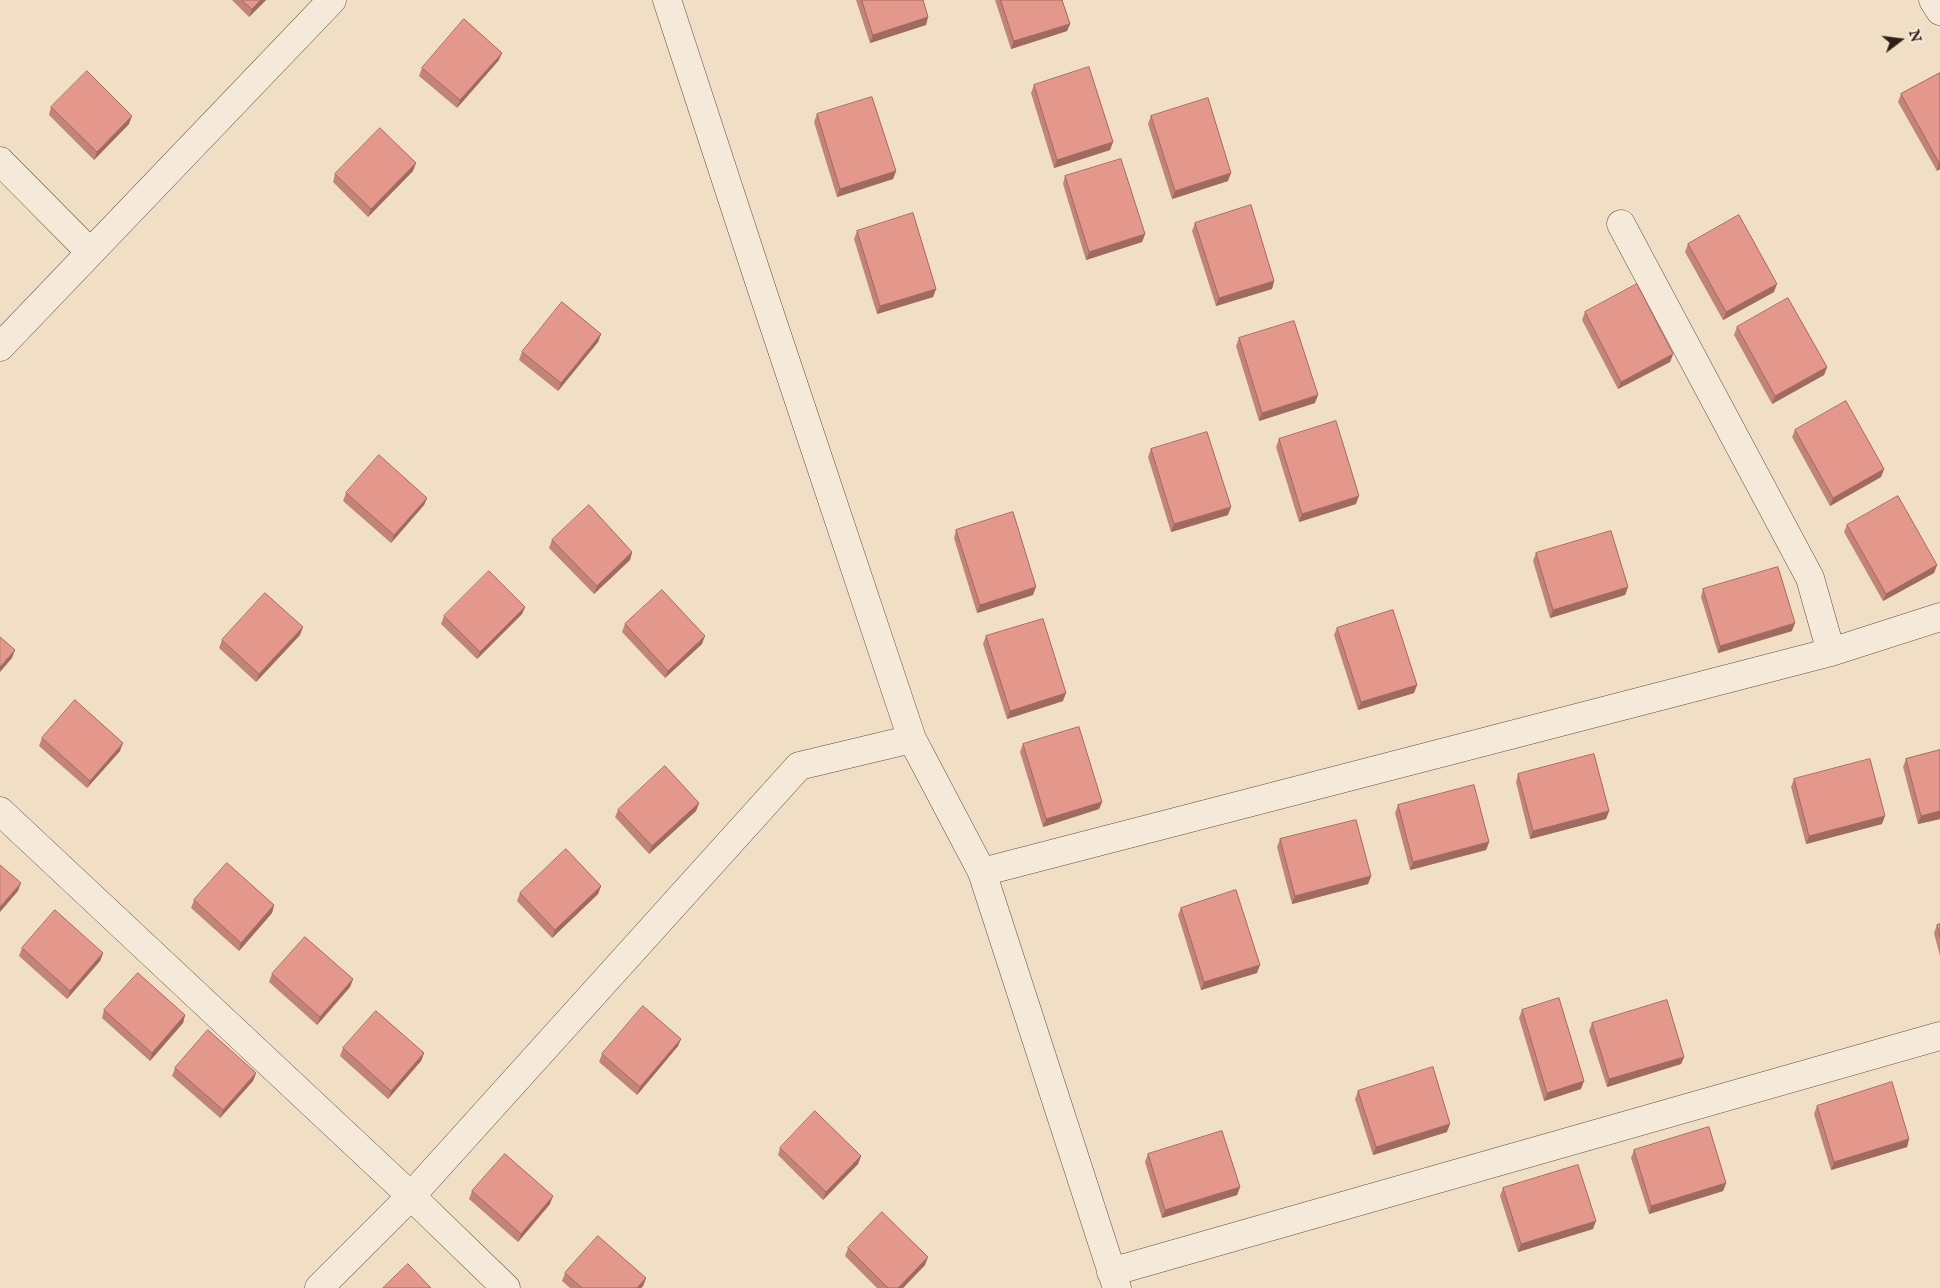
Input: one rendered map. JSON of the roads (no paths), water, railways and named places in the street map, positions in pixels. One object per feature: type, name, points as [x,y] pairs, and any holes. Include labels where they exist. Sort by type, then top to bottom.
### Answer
[{"type":"street","points":[[0,347],[332,0]]},
{"type":"street","points":[[667,0],[912,739],[982,872],[1114,1280],[1940,1036]]},
{"type":"street","points":[[1934,0],[1940,11]]},
{"type":"street","points":[[0,161],[90,252]]},
{"type":"street","points":[[1621,224],[1810,578],[1831,652]]},
{"type":"street","points":[[982,872],[1831,652],[1940,616]]},
{"type":"street","points":[[318,1288],[411,1196],[799,766],[912,739]]},
{"type":"street","points":[[0,811],[411,1196],[506,1288]]}]
